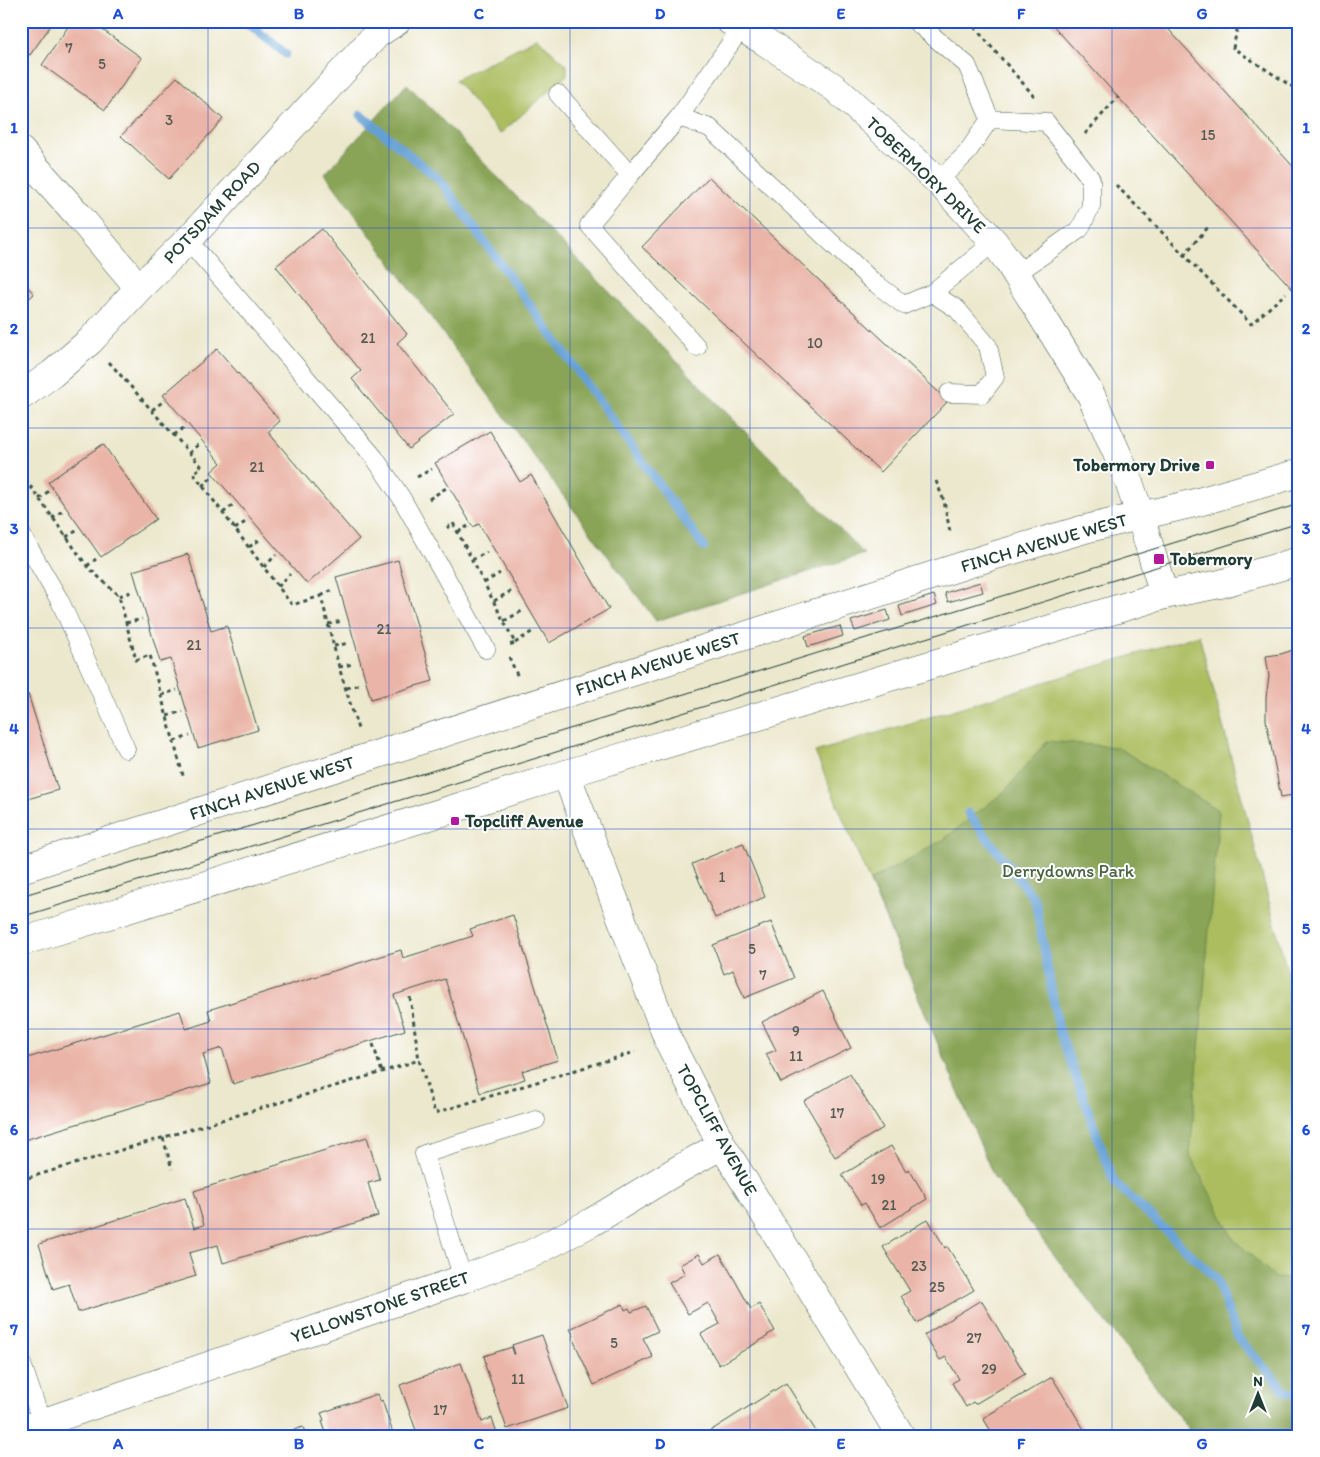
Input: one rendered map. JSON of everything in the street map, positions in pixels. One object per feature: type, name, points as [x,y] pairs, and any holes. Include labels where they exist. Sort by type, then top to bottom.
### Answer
[{"type":"street","name":"POTSDAM ROAD","points":[[21,396],[52,374],[90,342],[139,288],[188,240],[377,34],[396,21]]},
{"type":"street","name":"TOBERMORY DRIVE","points":[[736,24],[764,40],[835,88],[938,181],[994,242],[1091,395],[1127,476],[1164,595]]},
{"type":"street","points":[[21,151],[139,288]]},
{"type":"street","name":"FINCH AVENUE WEST","points":[[21,869],[996,555],[1086,529],[1194,503],[1299,473]]},
{"type":"street","points":[[21,942],[566,774],[1164,595],[1220,584],[1299,561]]},
{"type":"street","name":"TOPCLIFF AVENUE","points":[[566,774],[669,1042],[722,1145],[901,1436]]},
{"type":"street","name":"YELLOWSTONE STREET","points":[[31,1426],[463,1279],[530,1254],[592,1222],[722,1145]]},
{"type":"lane","points":[[915,21],[967,65],[990,119]]},
{"type":"lane","points":[[697,347],[589,225],[678,117],[736,24]]},
{"type":"lane","points":[[558,94],[630,175]]},
{"type":"lane","points":[[678,117],[710,128],[871,280],[904,305],[932,293],[994,242]]},
{"type":"lane","points":[[990,119],[1046,122],[1091,179],[1091,206],[1080,229],[1016,274]]},
{"type":"lane","points":[[938,181],[966,154],[990,119]]},
{"type":"lane","points":[[188,240],[374,457],[401,496],[486,649]]},
{"type":"lane","points":[[932,293],[957,309],[988,346],[995,377],[982,394],[949,393]]},
{"type":"lane","points":[[21,534],[60,601],[126,749]]},
{"type":"lane","points":[[463,1279],[424,1154],[536,1120]]},
{"type":"lane","points":[[21,1361],[31,1426]]},
{"type":"path","points":[[969,21],[1040,103]]},
{"type":"path","points":[[1239,21],[1233,48],[1299,91]]},
{"type":"path","points":[[1069,151],[1118,97]]},
{"type":"path","points":[[1113,183],[1250,324],[1286,293]]},
{"type":"path","points":[[1183,255],[1210,225]]},
{"type":"path","points":[[90,342],[202,467],[193,473],[292,605],[321,596],[334,589]]},
{"type":"path","points":[[152,410],[165,400]]},
{"type":"path","points":[[174,435],[185,427]]},
{"type":"path","points":[[189,452],[199,444]]},
{"type":"path","points":[[414,479],[432,469]]},
{"type":"path","points":[[21,473],[87,566],[119,596],[136,660],[150,655],[184,779]]},
{"type":"path","points":[[202,486],[211,478]]},
{"type":"path","points":[[936,481],[944,501],[950,532]]},
{"type":"path","points":[[428,499],[446,488]]},
{"type":"path","points":[[39,499],[50,490]]},
{"type":"path","points":[[223,513],[233,505]]},
{"type":"path","points":[[52,518],[64,510]]},
{"type":"path","points":[[235,529],[247,521]]},
{"type":"path","points":[[458,532],[468,526]]},
{"type":"path","points":[[66,537],[78,530]]},
{"type":"path","points":[[249,547],[262,538]]},
{"type":"path","points":[[472,560],[488,552]]},
{"type":"path","points":[[264,567],[276,555]]},
{"type":"path","points":[[87,566],[96,559]]},
{"type":"path","points":[[484,582],[500,573]]},
{"type":"path","points":[[278,587],[290,574]]},
{"type":"path","points":[[119,596],[134,591]]},
{"type":"path","points":[[494,602],[511,591]]},
{"type":"path","points":[[321,596],[358,729]]},
{"type":"path","points":[[504,621],[522,611]]},
{"type":"path","points":[[126,623],[142,619]]},
{"type":"path","points":[[328,624],[342,621]]},
{"type":"path","points":[[515,643],[534,631]]},
{"type":"path","points":[[334,646],[349,643]]},
{"type":"path","points":[[340,667],[353,664]]},
{"type":"path","points":[[21,683],[27,681]]},
{"type":"path","points":[[346,688],[361,684]]},
{"type":"path","points":[[161,695],[177,690]]},
{"type":"path","points":[[167,716],[182,711]]},
{"type":"path","points":[[174,741],[190,736]]},
{"type":"path","points":[[410,997],[419,1060],[435,1113],[635,1052]]},
{"type":"path","points":[[373,1044],[382,1072]]},
{"type":"path","points":[[21,1180],[419,1060]]},
{"type":"path","points":[[162,1138],[172,1168]]},
{"type":"green space","points":[[537,38],[567,65],[567,75],[500,134],[455,80]]},
{"type":"green space","points":[[407,84],[864,554],[656,621],[325,174]]},
{"type":"green space","name":"Derrydowns Park","points":[[1199,635],[1299,1016],[1299,1436],[1194,1436],[994,1177],[815,752]]},
{"type":"green space","name":"Derrydowns Park","points":[[1047,741],[1117,747],[1219,811],[1190,1155],[1234,1240],[1276,1278],[1299,1279],[1299,1436],[1194,1436],[994,1177],[870,881],[943,840],[1005,791]]},
{"type":"building","points":[[21,21],[54,21],[30,55],[21,49]]},
{"type":"building","points":[[72,21],[90,21],[142,58],[105,110],[42,65]]},
{"type":"building","points":[[1049,21],[1161,21],[1299,173],[1299,288],[1295,292]]},
{"type":"building","points":[[177,77],[223,119],[169,179],[121,136]]},
{"type":"building","points":[[709,177],[948,401],[881,472],[642,247]]},
{"type":"building","points":[[322,229],[407,334],[397,343],[454,414],[409,449],[352,379],[361,371],[276,266]]},
{"type":"building","points":[[21,279],[34,294],[21,306]]},
{"type":"building","points":[[217,349],[280,421],[268,432],[359,539],[307,584],[211,472],[221,463],[163,395]]},
{"type":"building","points":[[490,431],[520,482],[531,475],[609,609],[549,643],[479,524],[473,527],[435,463]]},
{"type":"building","points":[[103,444],[156,519],[101,557],[48,482]]},
{"type":"building","points":[[188,554],[211,631],[227,626],[258,730],[198,748],[171,659],[160,662],[133,571]]},
{"type":"building","points":[[398,560],[433,681],[371,699],[336,577]]},
{"type":"building","points":[[980,582],[983,592],[948,602],[945,593]]},
{"type":"building","points":[[934,595],[937,605],[902,616],[899,606]]},
{"type":"building","points":[[887,610],[890,620],[855,631],[851,621]]},
{"type":"building","points":[[840,626],[843,636],[808,647],[805,636]]},
{"type":"building","points":[[1299,648],[1299,794],[1281,797],[1266,720],[1269,676],[1266,656],[1281,654]]},
{"type":"building","points":[[28,694],[58,790],[21,801],[21,696]]},
{"type":"building","points":[[743,843],[765,897],[715,918],[692,864]]},
{"type":"building","points":[[513,915],[558,1060],[522,1071],[525,1079],[480,1093],[445,979],[394,995],[405,1030],[233,1084],[222,1048],[203,1054],[211,1083],[21,1141],[21,1060],[180,1011],[186,1029],[211,1021],[208,1010],[401,950],[403,958],[473,936],[470,929]]},
{"type":"building","points":[[771,922],[794,978],[744,998],[733,970],[724,974],[713,945]]},
{"type":"building","points":[[823,991],[851,1048],[781,1083],[766,1054],[776,1050],[762,1022]]},
{"type":"building","points":[[850,1074],[883,1128],[835,1157],[804,1101]]},
{"type":"building","points":[[367,1137],[380,1180],[368,1183],[378,1216],[223,1263],[218,1245],[189,1253],[196,1276],[78,1312],[69,1284],[53,1289],[39,1244],[185,1198],[194,1228],[204,1225],[194,1191]]},
{"type":"building","points":[[891,1146],[906,1171],[909,1169],[927,1199],[880,1228],[865,1203],[861,1205],[842,1175]]},
{"type":"building","points":[[928,1219],[945,1248],[947,1246],[974,1290],[917,1323],[901,1296],[910,1291],[883,1247]]},
{"type":"building","points":[[699,1254],[704,1263],[720,1254],[751,1309],[759,1304],[775,1331],[719,1365],[701,1334],[720,1324],[708,1303],[688,1314],[669,1283],[685,1274],[680,1265]]},
{"type":"building","points":[[981,1300],[1025,1374],[975,1404],[973,1402],[966,1407],[952,1383],[959,1379],[946,1357],[940,1360],[924,1335]]},
{"type":"building","points":[[623,1304],[625,1310],[629,1308],[631,1312],[646,1306],[658,1331],[643,1338],[653,1357],[594,1385],[570,1329]]},
{"type":"building","points":[[542,1335],[568,1408],[507,1429],[485,1365],[484,1356],[512,1347],[514,1355],[512,1345]]},
{"type":"building","points":[[461,1363],[482,1422],[492,1418],[498,1436],[418,1436],[400,1385]]},
{"type":"building","points":[[1052,1377],[1085,1431],[1077,1436],[994,1436],[983,1418]]},
{"type":"building","points":[[786,1383],[819,1436],[709,1436],[707,1433]]},
{"type":"building","points":[[377,1394],[380,1401],[382,1400],[394,1436],[327,1436],[321,1413]]},
{"type":"building","points":[[303,1427],[306,1436],[278,1436],[278,1435]]},
{"type":"waterway","points":[[245,21],[286,54]]},
{"type":"waterway","points":[[361,115],[440,180],[704,547]]},
{"type":"waterway","points":[[968,813],[1035,900],[1059,1030],[1114,1182],[1216,1278],[1238,1338],[1286,1392],[1299,1394]]},
{"type":"tram line","points":[[21,896],[750,674],[1299,504]]},
{"type":"tram line","points":[[21,917],[1299,523]]},
{"type":"place","name":"Tobermory Drive","points":[[1210,465]]},
{"type":"place","name":"Tobermory","points":[[1159,559]]},
{"type":"place","name":"Topcliff Avenue","points":[[455,821]]}]
